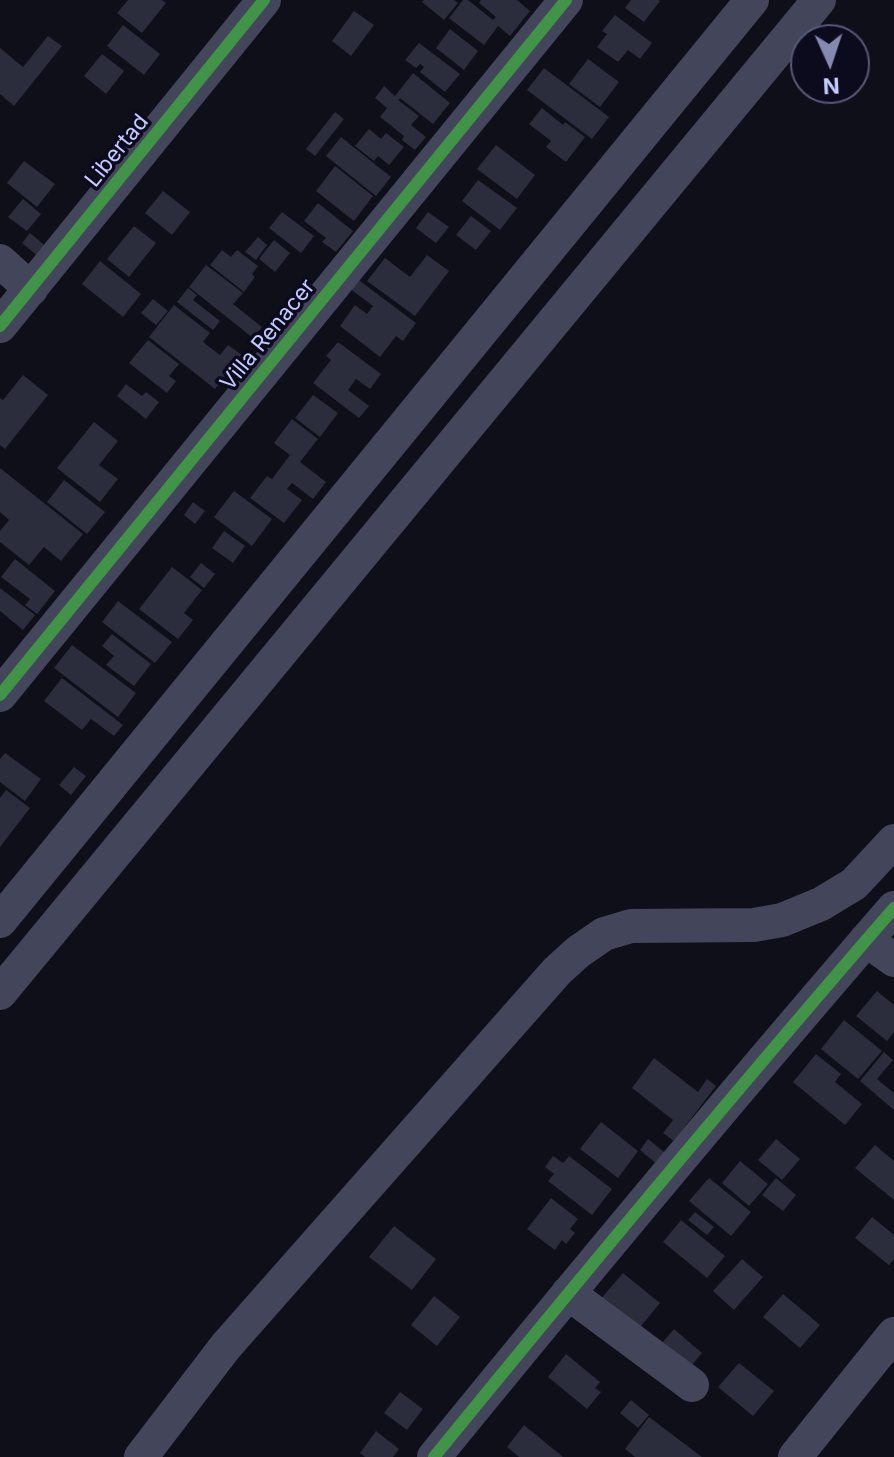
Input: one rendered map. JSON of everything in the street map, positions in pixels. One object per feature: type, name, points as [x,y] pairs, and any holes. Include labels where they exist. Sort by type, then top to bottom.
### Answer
[{"type":"street","name":"Libertad","points":[[0,326],[264,0]]},
{"type":"street","name":"Villa Renacer","points":[[0,695],[566,0]]},
{"type":"street","points":[[0,921],[752,0]]},
{"type":"street","points":[[0,993],[819,0]]},
{"type":"street","points":[[0,261],[31,289]]},
{"type":"street","points":[[141,1457],[226,1346],[557,971],[578,952],[604,934],[631,926],[754,925],[782,920],[821,904],[854,884],[894,841]]},
{"type":"street","points":[[434,1457],[568,1293],[894,908]]},
{"type":"street","points":[[866,940],[894,960]]},
{"type":"street","points":[[568,1293],[692,1385]]},
{"type":"street","points":[[795,1457],[894,1334]]},
{"type":"building","points":[[128,0],[162,0],[166,3],[142,33],[117,13]]},
{"type":"building","points":[[454,0],[458,3],[444,20],[422,2]]},
{"type":"building","points":[[463,0],[468,0],[493,20],[496,17],[479,3],[481,0],[517,0],[530,11],[510,36],[498,26],[484,45],[449,18]]},
{"type":"building","points":[[631,0],[660,1],[644,22],[625,8]]},
{"type":"building","points":[[354,11],[374,25],[351,56],[332,41]]},
{"type":"building","points":[[615,15],[652,43],[640,59],[628,50],[618,62],[597,47],[607,34],[602,31]]},
{"type":"building","points":[[123,25],[160,54],[144,75],[107,46]]},
{"type":"building","points":[[450,29],[478,51],[464,70],[436,48]]},
{"type":"building","points":[[48,36],[62,46],[14,106],[0,94],[0,48],[23,67]]},
{"type":"building","points":[[419,43],[460,74],[445,92],[420,72],[424,67],[420,64],[416,68],[405,60]]},
{"type":"building","points":[[102,54],[124,71],[106,94],[84,76]]},
{"type":"building","points":[[588,59],[619,82],[600,107],[569,84]]},
{"type":"building","points":[[544,68],[609,117],[592,139],[527,90]]},
{"type":"building","points":[[413,73],[450,103],[433,124],[400,98],[398,100],[419,116],[411,125],[426,137],[415,150],[402,140],[404,136],[380,117],[387,108],[375,98],[384,86],[395,96]]},
{"type":"building","points":[[542,108],[585,137],[566,162],[546,147],[551,141],[529,124]]},
{"type":"building","points":[[335,112],[344,119],[315,156],[306,149]]},
{"type":"building","points":[[369,129],[381,139],[386,133],[404,147],[389,165],[378,156],[374,161],[355,146]]},
{"type":"building","points":[[341,137],[391,177],[376,196],[326,156]]},
{"type":"building","points":[[496,145],[535,175],[517,199],[477,169]]},
{"type":"building","points":[[24,161],[55,184],[37,207],[7,183]]},
{"type":"building","points":[[335,166],[373,196],[354,221],[316,191]]},
{"type":"building","points":[[478,180],[517,208],[500,230],[462,201]]},
{"type":"building","points":[[163,191],[190,212],[172,235],[145,213]]},
{"type":"building","points":[[23,199],[41,214],[27,231],[8,217]]},
{"type":"building","points":[[318,203],[353,231],[336,252],[322,242],[326,238],[304,221]]},
{"type":"building","points":[[282,212],[314,236],[301,253],[269,228]]},
{"type":"building","points":[[428,212],[449,227],[436,243],[416,228]]},
{"type":"building","points":[[471,216],[491,231],[476,250],[456,235]]},
{"type":"building","points":[[134,226],[156,243],[129,277],[107,259]]},
{"type":"building","points":[[30,233],[48,248],[40,258],[22,243]]},
{"type":"building","points":[[258,237],[267,245],[256,260],[245,252]]},
{"type":"building","points":[[274,240],[290,253],[275,272],[259,259]]},
{"type":"building","points":[[222,250],[231,257],[237,250],[258,266],[252,274],[255,277],[244,292],[210,265]]},
{"type":"building","points":[[427,255],[449,271],[415,316],[367,281],[385,258],[410,277]]},
{"type":"building","points":[[100,261],[141,294],[123,317],[82,284]]},
{"type":"building","points":[[206,265],[243,293],[233,304],[262,327],[253,338],[189,287]]},
{"type":"building","points":[[356,278],[416,323],[403,341],[396,336],[380,357],[340,326],[355,305],[367,314],[373,306],[349,288]]},
{"type":"building","points":[[188,288],[197,295],[193,300],[220,321],[213,330],[177,302]]},
{"type":"building","points":[[153,299],[168,311],[156,325],[141,313]]},
{"type":"building","points":[[174,305],[210,333],[203,342],[220,355],[228,345],[242,355],[215,389],[149,337]]},
{"type":"building","points":[[148,340],[179,364],[169,376],[176,381],[167,393],[129,363]]},
{"type":"building","points":[[338,342],[381,374],[370,389],[356,379],[348,390],[369,406],[359,418],[313,383],[331,360],[326,356]]},
{"type":"building","points":[[23,375],[48,395],[5,449],[0,445],[0,398],[3,400]]},
{"type":"building","points":[[126,384],[142,396],[146,392],[159,402],[146,419],[117,396]]},
{"type":"building","points":[[313,395],[338,413],[320,437],[295,418]]},
{"type":"building","points":[[292,419],[318,439],[300,462],[326,482],[313,499],[292,483],[287,489],[302,500],[284,523],[250,498],[267,476],[272,479],[290,455],[274,443]]},
{"type":"building","points":[[94,422],[118,441],[99,465],[118,479],[100,502],[57,468]]},
{"type":"building","points":[[0,468],[83,534],[61,561],[44,547],[29,565],[0,542],[0,531],[9,520],[0,512]]},
{"type":"building","points":[[64,480],[105,512],[87,534],[47,502]]},
{"type":"building","points":[[234,491],[272,519],[252,546],[214,517]]},
{"type":"building","points":[[193,502],[205,511],[195,524],[184,515]]},
{"type":"building","points":[[224,531],[245,546],[233,563],[212,548]]},
{"type":"building","points":[[15,559],[55,591],[37,614],[25,605],[30,599],[1,577]]},
{"type":"building","points":[[201,563],[215,574],[204,588],[190,577]]},
{"type":"building","points":[[172,567],[202,590],[184,613],[193,620],[178,639],[139,609]]},
{"type":"building","points":[[0,588],[35,615],[23,630],[0,611]]},
{"type":"building","points":[[118,601],[172,642],[155,663],[102,622]]},
{"type":"building","points":[[112,634],[151,664],[134,686],[106,665],[114,656],[102,646]]},
{"type":"building","points":[[72,645],[136,693],[118,717],[54,668]]},
{"type":"building","points":[[62,678],[123,725],[114,736],[91,719],[82,730],[44,701]]},
{"type":"building","points":[[5,753],[41,779],[25,801],[0,782],[0,759]]},
{"type":"building","points":[[74,767],[86,776],[71,795],[59,785]]},
{"type":"building","points":[[6,790],[30,808],[0,847],[0,798]]},
{"type":"building","points":[[877,991],[894,1005],[894,1032],[887,1041],[856,1016]]},
{"type":"building","points":[[844,1020],[882,1051],[858,1079],[821,1049]]},
{"type":"building","points":[[884,1052],[893,1060],[877,1079],[894,1093],[894,1110],[860,1081]]},
{"type":"building","points":[[816,1054],[841,1074],[835,1082],[862,1104],[845,1125],[793,1082]]},
{"type":"building","points":[[654,1058],[698,1092],[707,1079],[716,1086],[674,1141],[663,1133],[673,1120],[632,1088]]},
{"type":"building","points":[[601,1122],[638,1151],[618,1178],[580,1149]]},
{"type":"building","points":[[648,1139],[668,1155],[659,1166],[640,1150]]},
{"type":"building","points":[[776,1139],[800,1159],[782,1180],[758,1160]]},
{"type":"building","points":[[875,1145],[894,1161],[894,1200],[855,1168]]},
{"type":"building","points":[[553,1156],[563,1163],[569,1156],[612,1189],[592,1215],[548,1181],[554,1174],[545,1167]]},
{"type":"building","points":[[740,1161],[768,1184],[749,1206],[722,1183]]},
{"type":"building","points":[[709,1178],[751,1212],[731,1236],[689,1201]]},
{"type":"building","points":[[776,1178],[796,1195],[783,1211],[762,1195]]},
{"type":"building","points":[[551,1198],[578,1219],[570,1229],[575,1233],[566,1244],[562,1240],[555,1250],[527,1229]]},
{"type":"building","points":[[695,1212],[714,1227],[707,1235],[688,1220]]},
{"type":"building","points":[[872,1217],[894,1235],[894,1259],[889,1265],[855,1238]]},
{"type":"building","points":[[681,1220],[725,1256],[707,1278],[663,1242]]},
{"type":"building","points":[[394,1226],[436,1259],[412,1290],[369,1257]]},
{"type":"building","points":[[742,1259],[763,1277],[734,1310],[713,1291]]},
{"type":"building","points":[[623,1273],[660,1303],[636,1332],[599,1301]]},
{"type":"building","points":[[783,1294],[820,1325],[800,1348],[763,1317]]},
{"type":"building","points":[[434,1296],[460,1317],[437,1346],[411,1325]]},
{"type":"building","points":[[674,1329],[702,1353],[686,1372],[657,1349]]},
{"type":"building","points":[[566,1354],[600,1382],[595,1388],[601,1392],[587,1409],[548,1377]]},
{"type":"building","points":[[739,1363],[774,1391],[753,1416],[718,1387]]},
{"type":"building","points":[[400,1392],[423,1409],[407,1430],[384,1413]]},
{"type":"building","points":[[631,1400],[649,1415],[638,1428],[620,1413]]},
{"type":"building","points":[[649,1417],[702,1457],[635,1457],[625,1449]]},
{"type":"building","points":[[524,1425],[563,1457],[519,1457],[507,1447]]},
{"type":"building","points":[[376,1431],[399,1449],[393,1457],[365,1457],[360,1453]]},
{"type":"cycle path","points":[[0,326],[264,0]]},
{"type":"cycle path","points":[[0,695],[566,0]]},
{"type":"cycle path","points":[[434,1457],[662,1181],[894,908]]}]
